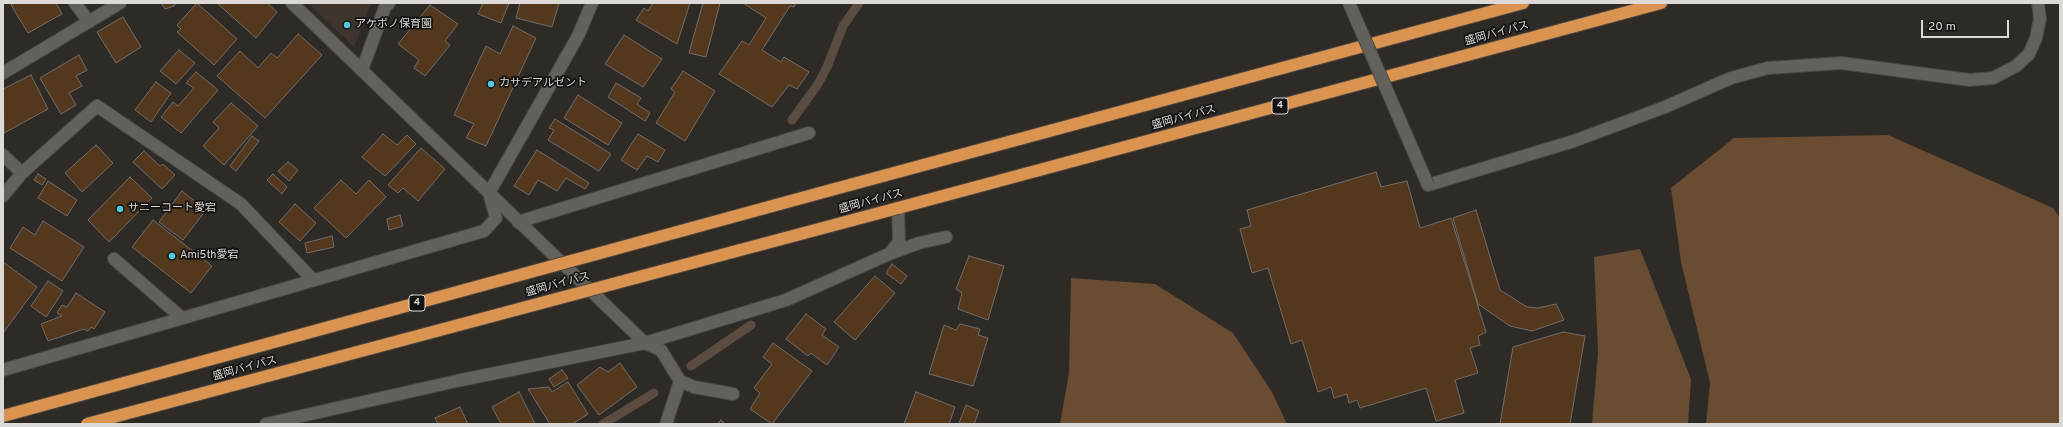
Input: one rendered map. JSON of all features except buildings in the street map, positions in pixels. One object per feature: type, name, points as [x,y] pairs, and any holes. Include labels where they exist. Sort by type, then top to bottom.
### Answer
[{"type":"highway","name":"盛岡バイパス","points":[[3,416],[1523,3]]},
{"type":"highway","name":"盛岡バイパス","points":[[87,424],[1661,3]]},
{"type":"street","points":[[75,3],[89,22]]},
{"type":"street","points":[[3,73],[120,3]]},
{"type":"street","points":[[292,3],[645,343],[660,350],[680,382],[694,387],[733,394]]},
{"type":"street","points":[[362,70],[385,7],[389,3]]},
{"type":"street","points":[[3,370],[484,231],[496,218],[488,193],[575,43],[592,3]]},
{"type":"street","points":[[1349,3],[1428,185],[1574,141],[1665,107],[1731,78],[1768,68],[1841,63],[1970,80],[1993,78],[2016,66],[2029,54],[2040,19],[2038,3]]},
{"type":"street","points":[[3,196],[22,173],[97,106],[241,204],[313,280]]},
{"type":"street","points":[[518,222],[809,133]]},
{"type":"street","points":[[3,155],[22,173]]},
{"type":"street","points":[[889,254],[899,242],[898,208]]},
{"type":"street","points":[[266,424],[461,380],[645,343],[786,300],[919,242],[946,237]]},
{"type":"street","points":[[114,258],[182,318]]},
{"type":"street","points":[[666,424],[680,382]]},
{"type":"shaded area","name":"アケボノ保育園","points":[[308,3],[371,3],[354,47]]},
{"type":"shaded area","points":[[1888,135],[2053,208],[2060,218],[2060,424],[1706,424],[1710,383],[1681,262],[1671,188],[1734,138]]},
{"type":"shaded area","points":[[1640,249],[1691,379],[1688,424],[1592,424],[1598,353],[1594,257]]},
{"type":"shaded area","points":[[1071,278],[1155,284],[1233,333],[1272,392],[1287,424],[1060,424],[1069,373]]},
{"type":"waterway","points":[[792,120],[818,84],[827,67],[843,26],[859,3]]},
{"type":"waterway","points":[[691,366],[751,325]]},
{"type":"waterway","points":[[603,424],[654,393]]},
{"type":"place","name":"アケボノ保育園","points":[[347,25]]},
{"type":"place","name":"カサデアルゼント","points":[[491,84]]},
{"type":"place","name":"サニーコート愛宕","points":[[120,209]]},
{"type":"place","name":"Ami5th愛宕","points":[[172,256]]}]
